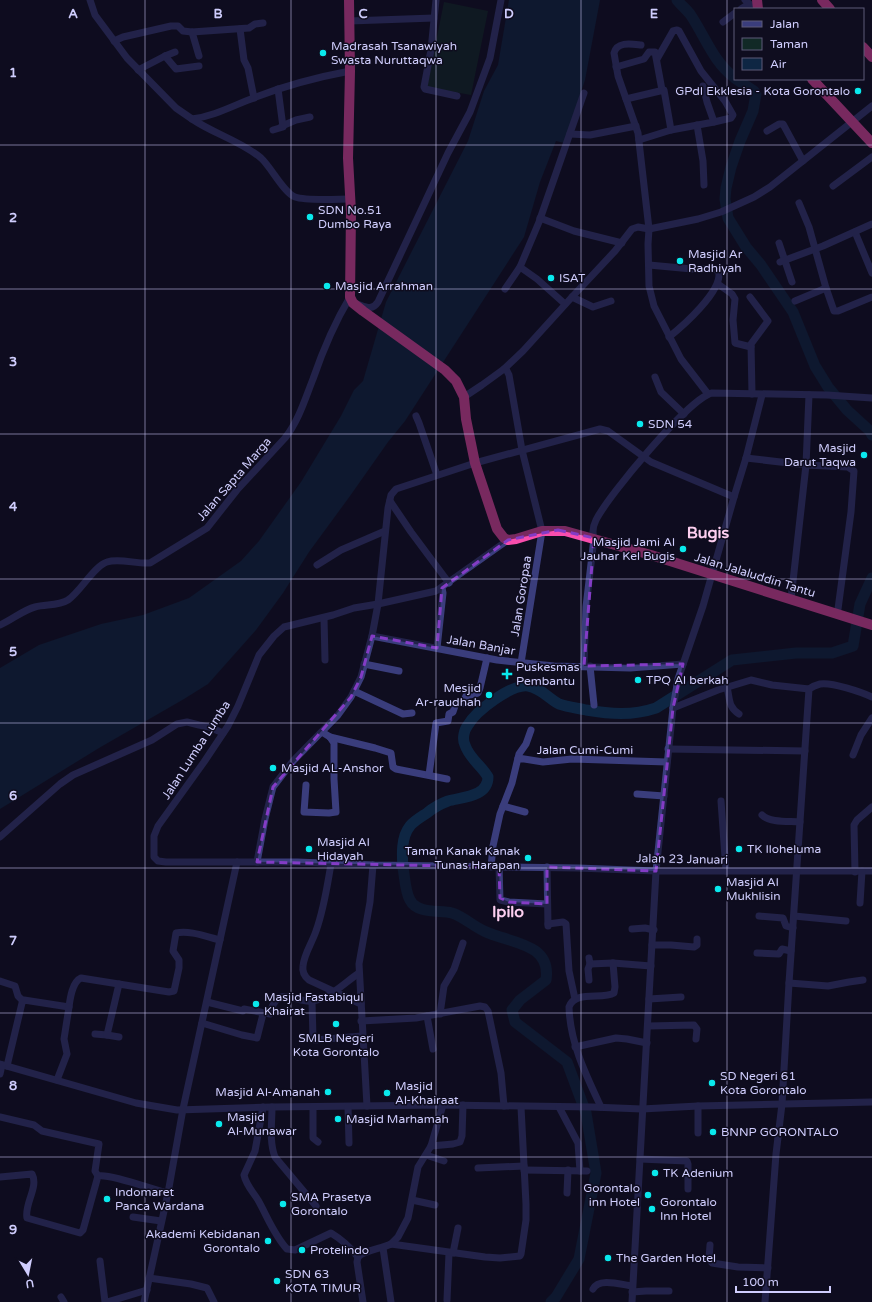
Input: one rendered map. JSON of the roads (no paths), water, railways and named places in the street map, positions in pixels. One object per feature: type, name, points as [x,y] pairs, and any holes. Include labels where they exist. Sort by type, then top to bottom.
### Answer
[{"type":"highway","points":[[349,0],[350,71],[348,158],[352,300],[363,311],[446,370],[456,381],[464,397],[466,419],[475,463],[496,529],[502,537],[508,540]]},
{"type":"highway","points":[[822,0],[828,8]]},
{"type":"highway","points":[[864,47],[872,57]]},
{"type":"highway","points":[[813,80],[872,143]]},
{"type":"highway","name":"Jalan Jalaluddin Tantu","points":[[508,540],[542,532],[565,531],[652,555],[872,625]]},
{"type":"street","points":[[90,0],[95,15],[114,41],[138,70],[176,108],[202,126],[253,152],[263,161],[293,196],[302,198],[350,199]]},
{"type":"street","points":[[436,0],[431,50],[424,87],[425,89],[457,96]]},
{"type":"street","points":[[352,300],[371,308],[375,307],[378,302],[448,153],[470,112],[490,58],[501,0]]},
{"type":"street","points":[[743,8],[752,3]]},
{"type":"street","points":[[723,22],[734,14]]},
{"type":"street","points":[[349,21],[434,18]]},
{"type":"street","points":[[114,41],[123,37],[171,26],[178,26],[183,31],[192,32],[249,28],[255,24],[263,23]]},
{"type":"street","points":[[240,29],[244,60],[248,68],[254,98]]},
{"type":"street","points":[[639,140],[671,130],[732,118],[733,115],[725,101],[701,71],[679,31],[673,31],[657,59]]},
{"type":"street","points":[[192,32],[199,56]]},
{"type":"street","points":[[641,45],[627,44],[618,46],[614,53],[616,67],[636,126],[639,140],[649,229],[649,286],[652,301],[669,337],[685,363],[708,394]]},
{"type":"street","points":[[138,70],[175,52]]},
{"type":"street","points":[[616,67],[644,59],[649,52],[655,52],[662,90],[666,93],[671,130]]},
{"type":"street","points":[[165,56],[176,69],[199,66]]},
{"type":"street","points":[[192,119],[220,112],[278,89],[318,77],[350,71]]},
{"type":"street","points":[[703,86],[714,122]]},
{"type":"street","points":[[278,89],[282,126]]},
{"type":"street","points":[[626,99],[662,90]]},
{"type":"street","points":[[505,289],[520,267],[535,232],[584,93]]},
{"type":"street","points":[[464,397],[504,369],[545,328],[565,304],[622,243],[632,229],[638,227],[649,229],[698,220],[721,212],[754,197],[770,187],[872,106]]},
{"type":"street","points":[[273,130],[282,128],[282,126],[296,120],[310,117]]},
{"type":"street","points":[[767,131],[779,124],[783,124],[803,161]]},
{"type":"street","points":[[697,125],[703,161],[704,185]]},
{"type":"street","points":[[570,134],[590,135],[636,126]]},
{"type":"street","points":[[833,186],[872,156]]},
{"type":"street","points":[[799,203],[809,227],[814,249],[834,311],[838,311],[872,297]]},
{"type":"street","points":[[540,218],[574,231],[622,243]]},
{"type":"street","points":[[782,261],[872,224]]},
{"type":"street","points":[[855,232],[872,273]]},
{"type":"street","points":[[779,243],[782,261],[792,282]]},
{"type":"street","points":[[649,265],[717,270],[720,276],[718,284],[694,315],[669,337]]},
{"type":"street","points":[[520,267],[565,304]]},
{"type":"street","points":[[718,284],[732,294],[735,299],[732,320],[735,343],[751,347]]},
{"type":"street","points":[[795,301],[826,288]]},
{"type":"street","points":[[572,297],[593,307],[611,301]]},
{"type":"street","points":[[750,297],[768,321],[752,342],[752,394]]},
{"type":"street","name":"Jalan Sapta Marga","points":[[0,625],[30,609],[61,604],[78,591],[104,563],[114,561],[139,564],[150,563],[207,528],[237,490],[285,438],[291,429],[302,408],[336,322],[352,300]]},
{"type":"street","points":[[504,369],[506,369],[509,375],[522,450],[542,532]]},
{"type":"street","points":[[655,377],[661,392],[684,414]]},
{"type":"street","points":[[594,705],[587,666],[586,607],[594,538],[593,530],[595,522],[603,509],[643,456],[684,414],[708,394],[719,392],[762,395],[827,395],[872,398]]},
{"type":"street","points":[[632,1302],[642,1109],[654,930],[656,871],[673,706],[678,679],[712,575],[746,458],[762,395]]},
{"type":"street","points":[[790,599],[806,465],[809,395]]},
{"type":"street","points":[[416,416],[437,475]]},
{"type":"street","points":[[257,862],[266,813],[273,786],[293,760],[338,715],[361,678],[372,636],[378,604],[385,531],[390,500],[393,492],[400,486],[475,463],[600,429],[608,431],[643,456],[663,467],[734,497]]},
{"type":"street","points":[[746,458],[806,465],[848,467],[854,471],[851,512],[838,609]]},
{"type":"street","points":[[390,500],[411,532],[449,582]]},
{"type":"street","points":[[317,565],[341,550],[385,531]]},
{"type":"street","name":"Jalan Goropaa","points":[[521,663],[542,532]]},
{"type":"street","points":[[437,648],[443,593],[442,588],[508,540]]},
{"type":"street","name":"Jalan Lumba Lumba","points":[[237,862],[161,862],[155,859],[153,852],[155,831],[160,821],[204,762],[236,712],[259,655],[274,636],[284,627],[324,618],[350,609],[436,591],[442,588]]},
{"type":"street","points":[[324,618],[325,660]]},
{"type":"street","name":"Jalan Banjar","points":[[372,636],[487,658],[554,666],[641,667],[683,664]]},
{"type":"street","points":[[429,775],[436,723],[448,721],[449,714],[453,712],[456,702],[463,703],[466,696],[478,693],[487,658]]},
{"type":"street","points":[[364,664],[399,671]]},
{"type":"street","points":[[673,706],[751,680],[772,685],[809,689],[820,684],[832,684],[872,697]]},
{"type":"street","points":[[728,687],[731,707],[739,714]]},
{"type":"street","points":[[765,1302],[776,1154],[782,1104],[809,689]]},
{"type":"street","points":[[354,691],[403,714],[412,713]]},
{"type":"street","points":[[853,755],[861,735],[872,718]]},
{"type":"street","points":[[0,838],[60,784],[73,775],[152,740],[177,724],[187,722],[209,727],[223,733]]},
{"type":"street","points":[[531,730],[525,745],[519,754],[512,783],[503,806],[496,832],[495,866],[500,900],[509,902],[548,904]]},
{"type":"street","points":[[322,732],[330,737],[390,753],[396,769],[447,779]]},
{"type":"street","points":[[306,785],[304,812],[336,812],[334,745],[330,737]]},
{"type":"street","points":[[668,749],[804,751]]},
{"type":"street","name":"Jalan Cumi-Cumi","points":[[518,758],[543,762],[572,759],[667,762]]},
{"type":"street","points":[[638,794],[664,796]]},
{"type":"street","points":[[721,801],[726,871]]},
{"type":"street","points":[[503,806],[525,812]]},
{"type":"street","points":[[860,903],[854,825],[857,820],[872,807]]},
{"type":"street","points":[[762,815],[772,820],[800,822]]},
{"type":"street","points":[[144,1302],[168,1193],[183,1109],[237,862]]},
{"type":"street","name":"Jalan 23 Januari","points":[[237,862],[495,866],[656,871],[872,871]]},
{"type":"street","points":[[331,864],[324,904],[316,932],[304,959],[302,970],[305,977],[309,980],[361,1004]]},
{"type":"street","points":[[367,1106],[359,973],[360,956],[369,908],[373,865]]},
{"type":"street","points":[[547,868],[548,925],[563,922],[566,924],[569,971],[575,999]]},
{"type":"street","points":[[759,916],[783,918],[786,926],[793,928]]},
{"type":"street","points":[[794,916],[846,921]]},
{"type":"street","points":[[632,929],[645,928],[654,930]]},
{"type":"street","points":[[57,1080],[67,1054],[64,1039],[69,1007],[75,983],[78,979],[85,978],[169,992],[174,991],[179,960],[173,952],[176,933],[180,932],[193,934],[220,940]]},
{"type":"street","points":[[652,946],[671,945],[694,947],[697,945],[697,939]]},
{"type":"street","points":[[757,953],[779,954],[782,949],[783,941]]},
{"type":"street","points":[[440,1014],[444,986],[454,969],[463,943]]},
{"type":"street","points":[[782,949],[791,951]]},
{"type":"street","points":[[589,980],[588,969],[590,961],[651,966]]},
{"type":"street","points":[[601,1107],[575,1047],[571,1034],[569,1007],[570,1003],[575,999],[614,993],[613,963]]},
{"type":"street","points":[[207,1002],[243,1011],[244,1009],[263,1014],[270,1014],[274,1002],[284,996],[300,1001],[312,1002],[335,992],[359,973]]},
{"type":"street","points":[[789,983],[828,986],[863,980]]},
{"type":"street","points":[[0,981],[15,986],[18,996],[23,1001]]},
{"type":"street","points":[[107,1035],[119,984]]},
{"type":"street","points":[[650,999],[681,997]]},
{"type":"street","points":[[23,1001],[26,1000],[69,1007]]},
{"type":"street","points":[[0,1074],[23,1001]]},
{"type":"street","points":[[312,1002],[313,1038],[315,1040],[362,1036]]},
{"type":"street","points":[[361,1021],[406,1019],[480,1006],[486,1008],[498,1059],[504,1106]]},
{"type":"street","points":[[202,1023],[256,1038],[263,1014]]},
{"type":"street","points":[[427,1016],[433,1049]]},
{"type":"street","points":[[648,1026],[694,1025],[697,1029],[696,1039]]},
{"type":"street","points":[[95,1034],[119,1037]]},
{"type":"street","points":[[575,1047],[616,1038],[647,1043]]},
{"type":"street","points":[[3,1065],[136,1103],[170,1109],[443,1105],[642,1109],[698,1106],[872,1102]]},
{"type":"street","points":[[363,1302],[357,1262],[358,1257],[366,1252],[384,1248],[398,1237],[410,1211],[418,1167],[431,1146],[443,1105]]},
{"type":"street","points":[[431,1146],[460,1142],[462,1136],[463,1105]]},
{"type":"street","points":[[698,1106],[698,1133]]},
{"type":"street","points":[[263,1107],[255,1151],[244,1175],[248,1186],[256,1197],[278,1237],[286,1249],[295,1250],[331,1233],[343,1241],[358,1257]]},
{"type":"street","points":[[272,1107],[271,1134],[275,1157],[316,1206]]},
{"type":"street","points":[[313,1107],[312,1138],[318,1142]]},
{"type":"street","points":[[348,1107],[349,1143]]},
{"type":"street","points":[[391,1244],[451,1253],[500,1258],[520,1256],[526,1220],[521,1107]]},
{"type":"street","points":[[478,1168],[524,1168],[584,1171],[578,1143],[559,1107]]},
{"type":"street","points":[[0,1117],[34,1125],[42,1131],[99,1144],[95,1171],[98,1176],[83,1230],[80,1233],[27,1218],[34,1181],[32,1174],[0,1177]]},
{"type":"street","points":[[426,1155],[444,1161]]},
{"type":"street","points":[[640,1159],[687,1161],[688,1189]]},
{"type":"street","points":[[566,1193],[568,1170]]},
{"type":"street","points":[[98,1176],[102,1175],[119,1179],[168,1193]]},
{"type":"street","points":[[412,1200],[435,1205]]},
{"type":"street","points":[[132,1216],[162,1221]]},
{"type":"street","points":[[447,1300],[451,1253],[458,1228]]},
{"type":"street","points":[[710,1245],[709,1259],[712,1263],[738,1267],[768,1268]]},
{"type":"street","points":[[384,1248],[391,1302]]},
{"type":"street","points":[[100,1261],[101,1281],[106,1302],[147,1290]]},
{"type":"street","points":[[149,1278],[208,1288],[214,1302]]},
{"type":"street","points":[[593,1289],[601,1283],[612,1283],[632,1289],[669,1291]]},
{"type":"water","points":[[509,0],[600,0],[585,80],[564,143],[556,141],[540,182],[524,237],[405,421],[388,442],[309,552],[283,593],[256,630],[208,684],[99,748],[0,809],[0,668],[39,645],[101,624],[143,615],[189,598],[241,561],[259,541],[301,482],[341,416],[354,390],[363,381],[386,302],[468,141],[484,91],[498,65]]},
{"type":"waterway","points":[[677,0],[690,14],[715,57],[727,72],[734,77]]},
{"type":"waterway","points":[[738,80],[756,94],[753,111],[740,141],[731,167],[726,188],[725,199],[728,218],[746,247],[761,265],[793,312],[815,366],[828,387],[847,410],[870,431],[872,435]]},
{"type":"waterway","points":[[551,1302],[556,1297],[579,1259],[596,1173],[586,1113],[567,1062],[515,1022],[512,1010],[520,1000],[546,980],[546,967],[542,958],[535,951],[526,946],[484,931],[452,913],[429,911],[418,908],[413,904],[407,893],[402,858],[407,830],[416,821],[437,806],[448,801],[473,795],[484,789],[487,784],[488,777],[467,750],[464,743],[464,735],[472,719],[478,713],[486,706],[513,689],[528,686],[533,687],[559,704],[586,710],[621,714],[647,711],[656,708],[732,660],[796,653],[832,653],[853,646],[860,604],[872,578]]},
{"type":"place","name":"Madrasah Tsanawiyah Swasta Nuruttaqwa","points":[[323,53]]},
{"type":"place","name":"GPdI Ekklesia - Kota Gorontalo","points":[[858,91]]},
{"type":"place","name":"SDN No.51 Dumbo Raya","points":[[310,217]]},
{"type":"place","name":"Masjid Ar Radhiyah","points":[[680,261]]},
{"type":"place","name":"ISAT","points":[[551,278]]},
{"type":"place","name":"Masjid Arrahman","points":[[327,286]]},
{"type":"place","name":"SDN 54","points":[[640,424]]},
{"type":"place","name":"Masjid Darut Taqwa","points":[[864,455]]},
{"type":"place","name":"Masjid Jami Al Jauhar Kel Bugis","points":[[683,549]]},
{"type":"place","name":"Puskesmas Pembantu","points":[[507,674]]},
{"type":"place","name":"TPQ Al berkah","points":[[638,680]]},
{"type":"place","name":"Mesjid Ar-raudhah","points":[[489,695]]},
{"type":"place","name":"Masjid AL-Anshor","points":[[273,768]]},
{"type":"place","name":"Masjid Al Hidayah","points":[[309,849]]},
{"type":"place","name":"TK Iloheluma","points":[[739,849]]},
{"type":"place","name":"Taman Kanak Kanak Tunas Harapan","points":[[528,858]]},
{"type":"place","name":"Masjid Al Mukhlisin","points":[[718,889]]},
{"type":"place","name":"Masjid Fastabiqul Khairat","points":[[256,1004]]},
{"type":"place","name":"SMLB Negeri Kota Gorontalo","points":[[336,1024]]},
{"type":"place","name":"SD Negeri 61 Kota Gorontalo","points":[[712,1083]]},
{"type":"place","name":"Masjid Al-Amanah","points":[[328,1092]]},
{"type":"place","name":"Masjid Al-Khairaat","points":[[387,1093]]},
{"type":"place","name":"Masjid Marhamah","points":[[338,1119]]},
{"type":"place","name":"Masjid Al-Munawar","points":[[219,1124]]},
{"type":"place","name":"BNNP GORONTALO","points":[[713,1132]]},
{"type":"place","name":"TK Adenium","points":[[655,1173]]},
{"type":"place","name":"Gorontalo inn Hotel","points":[[648,1195]]},
{"type":"place","name":"Indomaret Panca Wardana","points":[[107,1199]]},
{"type":"place","name":"SMA Prasetya Gorontalo","points":[[283,1204]]},
{"type":"place","name":"Gorontalo Inn Hotel","points":[[652,1209]]},
{"type":"place","name":"Akademi Kebidanan Gorontalo","points":[[268,1241]]},
{"type":"place","name":"Protelindo","points":[[302,1250]]},
{"type":"place","name":"The Garden Hotel","points":[[608,1258]]},
{"type":"place","name":"SDN 63 KOTA TIMUR","points":[[277,1281]]},
{"type":"district","name":"Bugis","points":[[708,533]]},
{"type":"district","name":"Ipilo","points":[[508,912]]}]
